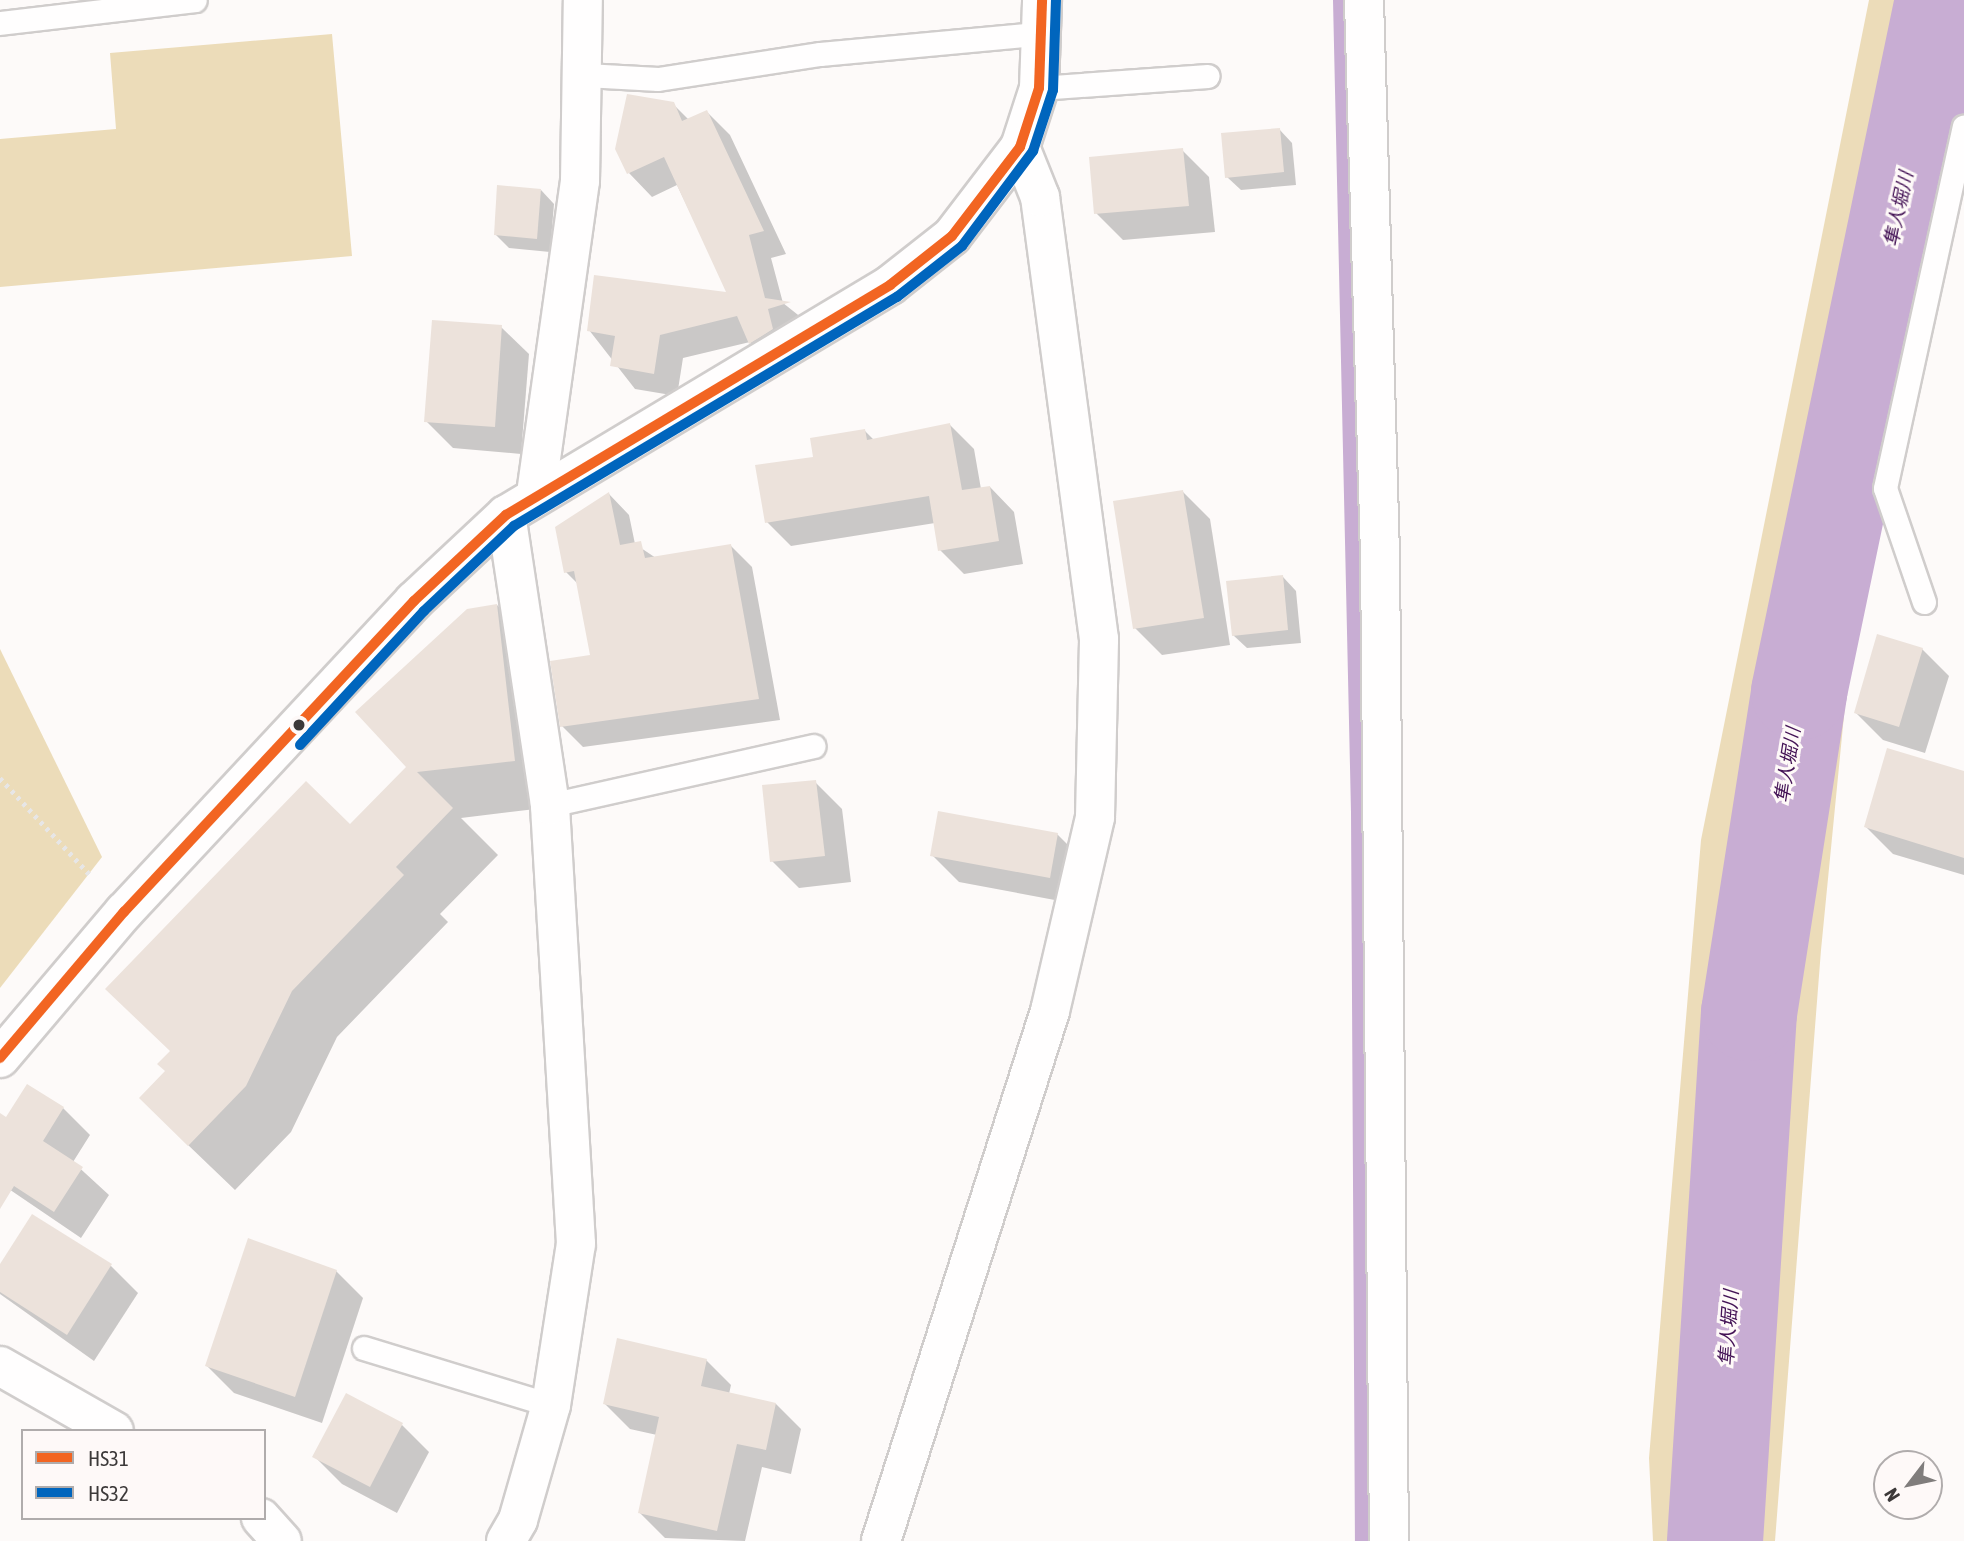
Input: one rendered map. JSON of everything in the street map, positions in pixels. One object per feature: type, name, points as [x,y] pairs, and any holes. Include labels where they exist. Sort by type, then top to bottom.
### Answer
[{"type":"street","points":[[506,1541],[518,1520],[551,1405],[576,1244],[550,805],[521,504],[580,181],[585,75],[583,0]]},
{"type":"street","points":[[1364,0],[1380,554],[1389,1541]]},
{"type":"street","points":[[0,1058],[124,912],[414,601],[521,504],[890,285],[952,236],[1020,147],[1039,88],[1044,16]]},
{"type":"street","points":[[881,1541],[1050,1011],[1095,817],[1099,639],[1040,197],[1020,147]]},
{"type":"street","points":[[0,1366],[110,1429]]},
{"type":"street","points":[[263,1520],[282,1541]]},
{"type":"lane","points":[[0,23],[195,0]]},
{"type":"lane","points":[[585,75],[658,79],[1044,16]]},
{"type":"lane","points":[[1039,88],[1208,76]]},
{"type":"lane","points":[[1924,602],[1885,488],[1964,127]]},
{"type":"lane","points":[[550,805],[813,746]]},
{"type":"lane","points":[[364,1348],[551,1405]]},
{"type":"path","points":[[0,778],[124,912]]},
{"type":"shaded area","points":[[1869,0],[1922,0],[1748,841],[1697,1541],[1653,1541],[1649,1458],[1701,840]]},
{"type":"shaded area","points":[[1957,0],[1964,0],[1964,44],[1864,512],[1821,950],[1775,1541],[1738,1541],[1771,963],[1827,616]]},
{"type":"shaded area","points":[[332,34],[352,256],[0,287],[0,139],[116,129],[110,53]]},
{"type":"shaded area","points":[[0,649],[102,857],[0,988]]},
{"type":"building","points":[[627,94],[674,102],[682,121],[707,110],[764,231],[749,235],[765,298],[791,302],[768,309],[773,329],[749,344],[737,316],[660,335],[654,374],[610,366],[615,336],[587,331],[594,275],[726,292],[664,157],[627,174],[615,149]]},
{"type":"building","points":[[1280,128],[1284,172],[1225,178],[1221,133]]},
{"type":"building","points":[[1183,148],[1189,206],[1094,214],[1089,157]]},
{"type":"building","points":[[497,185],[541,189],[537,239],[494,235]]},
{"type":"building","points":[[432,320],[502,325],[495,427],[424,422]]},
{"type":"building","points":[[950,423],[962,490],[990,486],[999,541],[938,551],[929,496],[765,523],[755,465],[813,457],[810,438],[865,429],[867,440]]},
{"type":"building","points":[[1183,490],[1204,618],[1133,629],[1113,501]]},
{"type":"building","points":[[609,492],[620,545],[641,541],[645,558],[731,544],[759,699],[560,727],[550,661],[590,655],[574,571],[564,573],[555,527]]},
{"type":"building","points":[[1283,575],[1288,630],[1232,636],[1226,581]]},
{"type":"building","points":[[497,604],[515,761],[417,772],[453,808],[396,867],[404,875],[292,991],[246,1086],[188,1146],[139,1098],[165,1071],[157,1064],[170,1051],[105,989],[306,781],[350,824],[406,767],[355,712],[467,609]]},
{"type":"building","points":[[1877,634],[1923,648],[1899,727],[1854,713]]},
{"type":"building","points":[[1887,748],[1964,771],[1964,858],[1864,827]]},
{"type":"building","points":[[816,780],[825,856],[770,862],[762,785]]},
{"type":"building","points":[[938,811],[1058,833],[1050,878],[930,856]]},
{"type":"building","points":[[27,1084],[64,1107],[43,1141],[83,1167],[54,1212],[14,1186],[0,1209],[0,1113],[6,1117]]},
{"type":"building","points":[[32,1214],[112,1264],[67,1335],[0,1292],[0,1264]]},
{"type":"building","points":[[248,1238],[337,1270],[295,1397],[205,1366]]},
{"type":"building","points":[[617,1338],[707,1359],[701,1386],[776,1403],[766,1450],[737,1444],[717,1531],[638,1513],[659,1417],[603,1404]]},
{"type":"building","points":[[346,1393],[403,1423],[370,1487],[312,1457]]},
{"type":"waterway","points":[[1341,0],[1359,812],[1363,1541]]},
{"type":"waterway","name":"隼人堀川","points":[[1715,1541],[1749,1013],[1799,692],[1943,0]]},
{"type":"transit line","name":"HS31","points":[[0,1058],[124,912],[414,601],[506,515],[890,285],[952,236],[1020,147],[1039,88],[1042,0]]},
{"type":"transit line","name":"HS32","points":[[300,745],[424,611],[514,526],[897,297],[962,246],[1033,151],[1053,90],[1056,0]]}]
